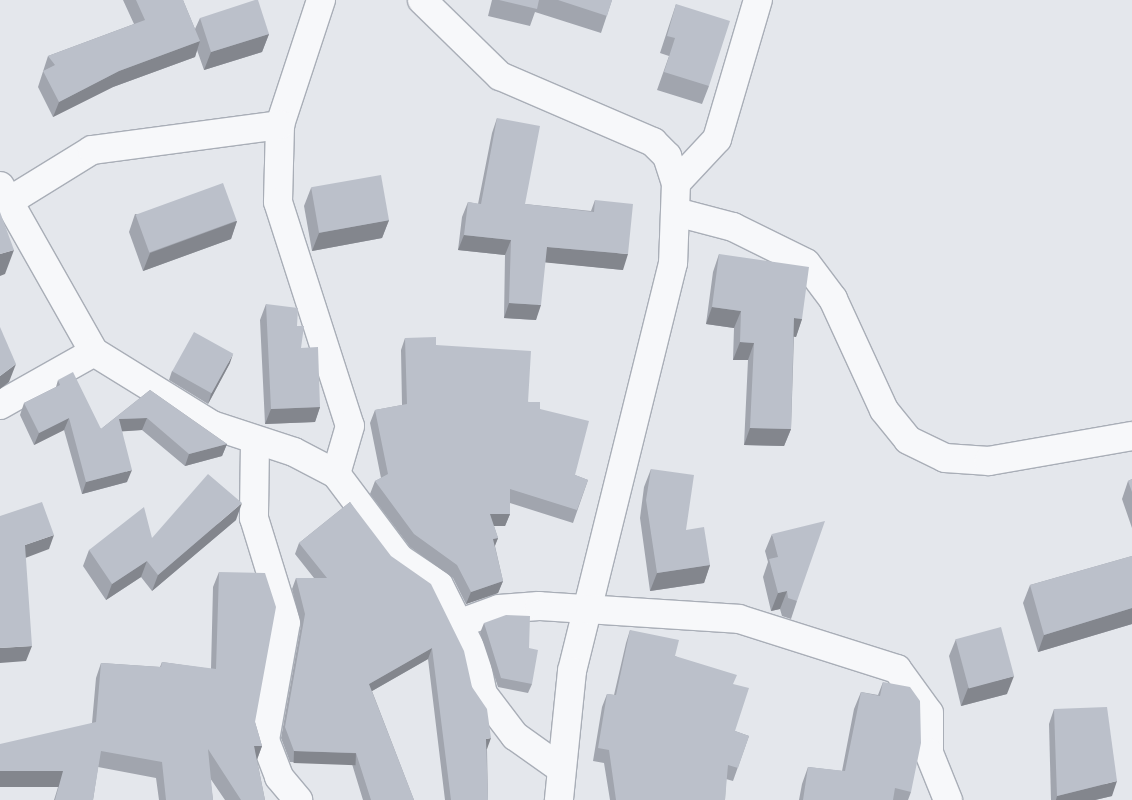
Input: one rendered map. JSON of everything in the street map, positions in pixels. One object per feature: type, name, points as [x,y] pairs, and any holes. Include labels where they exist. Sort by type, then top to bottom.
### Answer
[{"type":"street","points":[[320,0],[280,125],[278,202],[350,426],[336,474]]},
{"type":"street","points":[[422,0],[500,76],[653,142],[667,156],[676,183],[673,264],[662,318],[586,608],[572,671],[560,768],[559,800]]},
{"type":"street","points":[[676,183],[717,139],[758,0]]},
{"type":"street","points":[[280,125],[92,150],[6,193],[94,352],[212,425],[255,442],[294,452],[336,474],[399,558],[439,585],[461,623],[476,657],[483,694],[515,736],[560,768]]},
{"type":"street","points":[[676,212],[733,227],[806,264],[833,299],[884,410],[908,440],[945,458],[990,461],[1132,436]]},
{"type":"street","points":[[0,405],[94,352]]},
{"type":"street","points":[[255,442],[254,518],[286,622],[265,740],[279,777],[298,800]]},
{"type":"street","points":[[461,623],[499,609],[586,608],[739,618],[897,669],[929,713],[929,753],[948,800]]},
{"type":"building","points":[[136,0],[183,0],[200,41],[119,71],[59,102],[43,71],[55,65],[48,56],[145,20]]},
{"type":"building","points":[[258,0],[269,34],[211,52],[200,18]]},
{"type":"building","points":[[499,0],[539,0],[537,9]]},
{"type":"building","points":[[558,0],[612,0],[607,16]]},
{"type":"building","points":[[676,4],[730,21],[709,86],[664,72],[675,38],[667,36]]},
{"type":"building","points":[[497,118],[540,126],[525,204],[594,212],[595,200],[633,204],[628,254],[547,247],[541,305],[509,303],[511,240],[464,235],[468,202],[481,204]]},
{"type":"building","points":[[381,175],[389,220],[319,233],[311,187]]},
{"type":"building","points":[[223,183],[237,221],[149,252],[136,215]]},
{"type":"building","points":[[0,212],[14,250],[0,254]]},
{"type":"building","points":[[719,254],[809,267],[802,319],[794,318],[791,429],[750,428],[754,343],[740,342],[741,311],[712,307]]},
{"type":"building","points":[[266,304],[298,308],[297,326],[304,326],[301,348],[318,347],[320,407],[271,409]]},
{"type":"building","points":[[0,327],[16,364],[0,376]]},
{"type":"building","points":[[194,332],[233,354],[212,393],[172,371]]},
{"type":"building","points":[[436,337],[436,345],[531,351],[528,402],[540,402],[540,409],[589,421],[575,475],[588,480],[577,510],[510,489],[510,514],[490,514],[498,538],[493,539],[503,581],[471,592],[457,565],[414,534],[375,481],[388,474],[375,410],[407,404],[405,338]]},
{"type":"building","points":[[73,372],[101,429],[150,390],[227,444],[189,454],[147,418],[119,419],[132,470],[86,482],[69,418],[39,433],[24,403],[60,385],[58,380]]},
{"type":"building","points":[[651,469],[694,475],[686,530],[704,527],[710,565],[657,573],[646,500]]},
{"type":"building","points":[[208,474],[242,503],[158,575],[147,561],[112,584],[89,550],[144,507],[152,538]]},
{"type":"building","points":[[1132,479],[1132,492],[1128,481]]},
{"type":"building","points":[[42,502],[54,535],[25,545],[32,646],[0,648],[0,516]]},
{"type":"building","points":[[350,502],[391,556],[431,584],[464,651],[472,687],[487,709],[491,738],[486,739],[488,800],[451,800],[432,648],[369,684],[414,800],[371,800],[356,753],[294,751],[285,727],[305,614],[296,578],[327,578],[299,543]]},
{"type":"building","points":[[825,521],[797,601],[788,598],[787,591],[778,593],[769,559],[778,557],[772,534]]},
{"type":"building","points":[[1132,556],[1132,608],[1044,635],[1030,585]]},
{"type":"building","points":[[219,572],[265,573],[276,607],[255,722],[262,746],[254,746],[265,800],[241,800],[208,749],[213,800],[166,800],[162,762],[101,751],[93,800],[55,800],[63,771],[0,771],[0,744],[96,722],[101,663],[161,667],[162,662],[216,669]]},
{"type":"building","points":[[506,615],[530,616],[529,648],[538,650],[532,684],[501,678],[484,623]]},
{"type":"building","points":[[1001,627],[1014,676],[969,688],[956,639]]},
{"type":"building","points":[[630,630],[679,640],[675,656],[737,675],[733,684],[749,688],[735,731],[749,736],[738,768],[728,765],[725,800],[616,800],[609,750],[598,748],[607,694],[616,695]]},
{"type":"building","points":[[883,682],[910,687],[920,701],[921,743],[911,792],[895,788],[893,800],[803,800],[808,767],[845,771],[861,692],[880,696]]},
{"type":"building","points":[[1107,707],[1117,781],[1057,796],[1054,709]]}]
